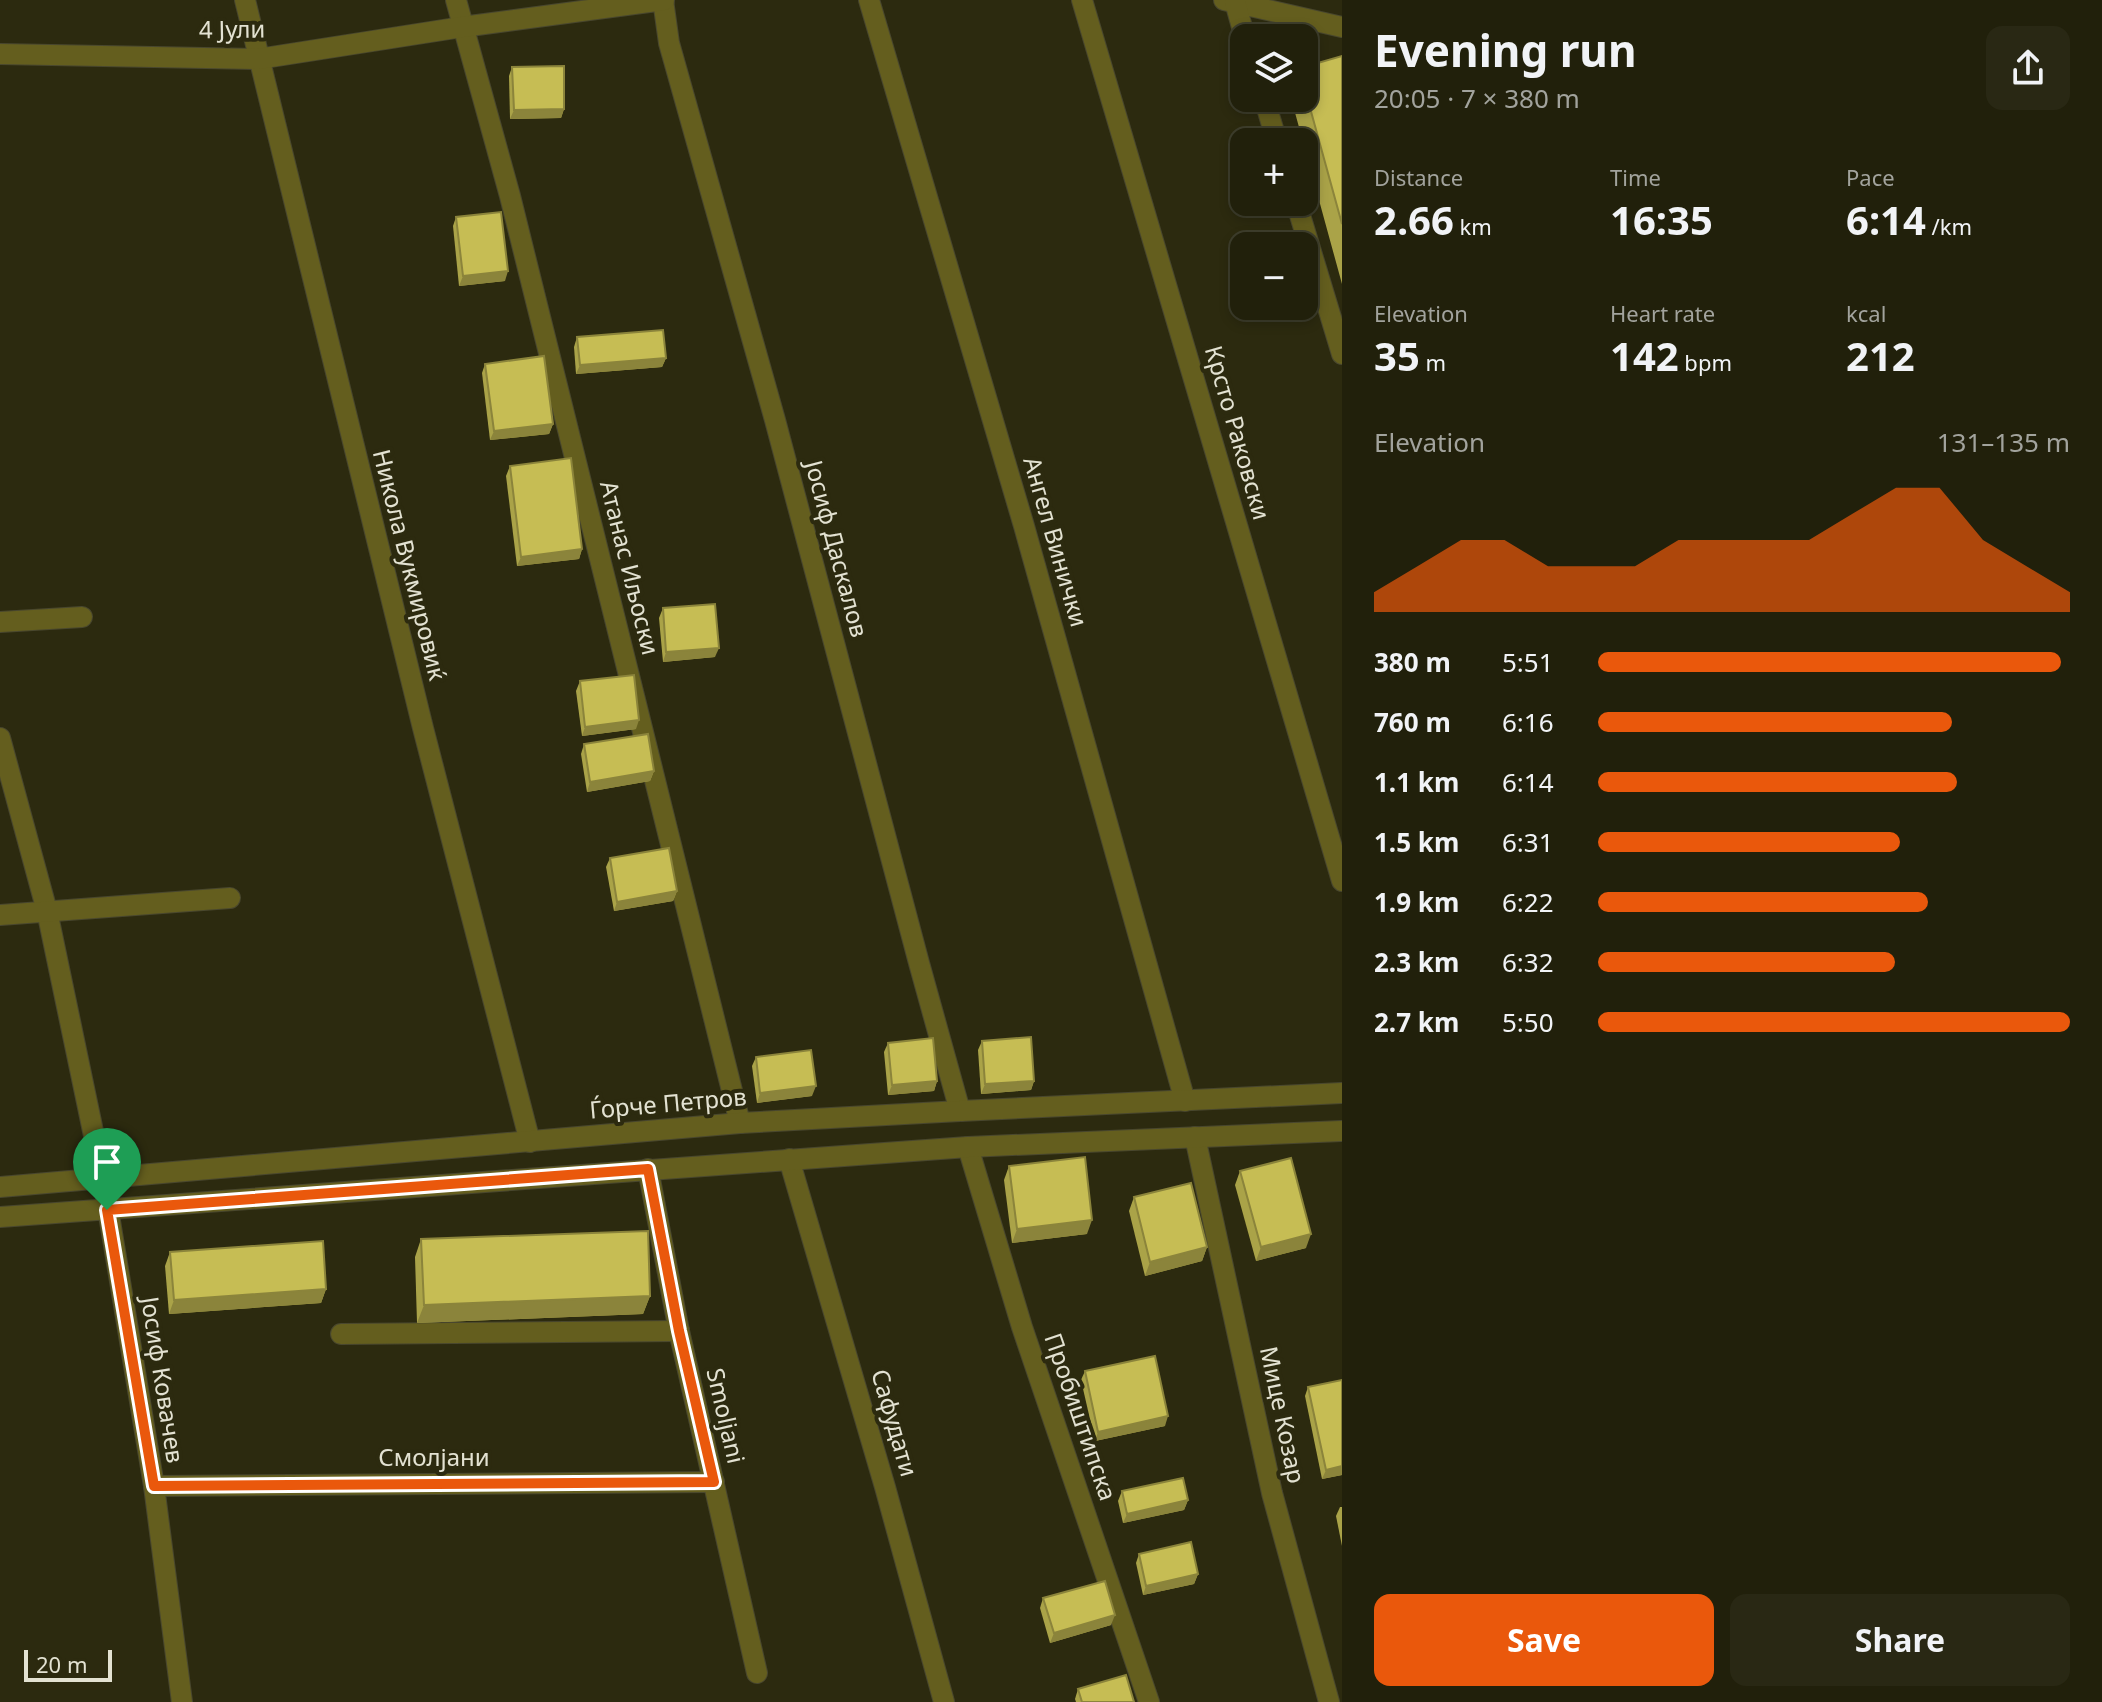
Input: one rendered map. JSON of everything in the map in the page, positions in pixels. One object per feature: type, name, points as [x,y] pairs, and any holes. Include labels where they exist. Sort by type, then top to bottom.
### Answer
[{"type":"street","name":"Никола Вукмировиќ","points":[[245,0],[423,728],[530,1142]]},
{"type":"street","points":[[456,0],[462,27]]},
{"type":"street","name":"4 Јули","points":[[0,54],[258,59],[663,0]]},
{"type":"street","name":"Јосиф Даскалов","points":[[663,0],[669,43],[775,420],[960,1111]]},
{"type":"street","name":"Ангел Винички","points":[[869,0],[1024,526],[1185,1101]]},
{"type":"street","name":"Крсто Раковски","points":[[1082,0],[1342,881]]},
{"type":"street","points":[[1229,1],[1342,27]]},
{"type":"street","points":[[1229,1],[1239,24]]},
{"type":"street","name":"Aтанас Иљоски","points":[[462,27],[514,211],[740,1123]]},
{"type":"street","points":[[1300,216],[1342,354]]},
{"type":"street","points":[[0,622],[82,617]]},
{"type":"street","name":"Јосиф Ковачев","points":[[0,738],[47,911],[103,1179],[154,1486],[182,1702]]},
{"type":"street","points":[[0,915],[230,898]]},
{"type":"street","name":"Ѓорче Петров","points":[[0,1187],[740,1123],[1342,1093]]},
{"type":"street","points":[[0,1217],[968,1147],[1342,1131]]},
{"type":"street","name":"Мице Козар","points":[[1195,1137],[1272,1493],[1329,1702]]},
{"type":"street","name":"Пробиштипска","points":[[968,1147],[1022,1327],[1149,1702]]},
{"type":"street","name":"Сафудати","points":[[789,1159],[944,1702]]},
{"type":"street","name":"Smoljani","points":[[648,1169],[679,1331],[757,1673]]},
{"type":"street","points":[[341,1334],[679,1331]]},
{"type":"street","name":"Смолјани","points":[[154,1486],[714,1482]]},
{"type":"building","points":[[1342,56],[1342,224],[1311,112],[1318,112],[1318,63]]},
{"type":"building","points":[[564,66],[564,109],[514,110],[512,67]]},
{"type":"building","points":[[501,212],[508,271],[463,276],[456,217]]},
{"type":"building","points":[[663,330],[666,358],[580,365],[577,337]]},
{"type":"building","points":[[544,356],[553,424],[494,431],[485,364]]},
{"type":"building","points":[[571,458],[582,549],[521,557],[510,466]]},
{"type":"building","points":[[715,604],[719,648],[666,652],[663,608]]},
{"type":"building","points":[[634,675],[639,720],[585,727],[580,681]]},
{"type":"building","points":[[648,734],[654,771],[590,782],[584,744]]},
{"type":"building","points":[[669,848],[677,891],[617,902],[610,858]]},
{"type":"building","points":[[1031,1037],[1034,1081],[985,1084],[982,1041]]},
{"type":"building","points":[[933,1038],[937,1081],[892,1085],[888,1043]]},
{"type":"building","points":[[811,1050],[816,1086],[760,1093],[756,1057]]},
{"type":"building","points":[[1085,1157],[1092,1220],[1017,1229],[1009,1166]]},
{"type":"building","points":[[1291,1158],[1311,1234],[1261,1247],[1240,1171]]},
{"type":"building","points":[[1191,1183],[1207,1247],[1150,1262],[1134,1197]]},
{"type":"building","points":[[648,1231],[650,1296],[424,1305],[421,1239]]},
{"type":"building","points":[[323,1241],[326,1289],[174,1300],[170,1252]]},
{"type":"building","points":[[1155,1356],[1168,1416],[1098,1432],[1085,1371]]},
{"type":"building","points":[[1342,1380],[1342,1466],[1326,1470],[1308,1387]]},
{"type":"building","points":[[1183,1478],[1188,1500],[1127,1514],[1122,1491]]},
{"type":"building","points":[[1191,1542],[1198,1574],[1146,1586],[1139,1554]]},
{"type":"building","points":[[1105,1581],[1115,1615],[1054,1633],[1043,1598]]},
{"type":"building","points":[[1126,1675],[1134,1702],[1082,1702],[1078,1689]]},
{"type":"route","points":[[648,1169],[679,1331],[714,1482],[154,1486],[107,1210],[648,1169]]}]
